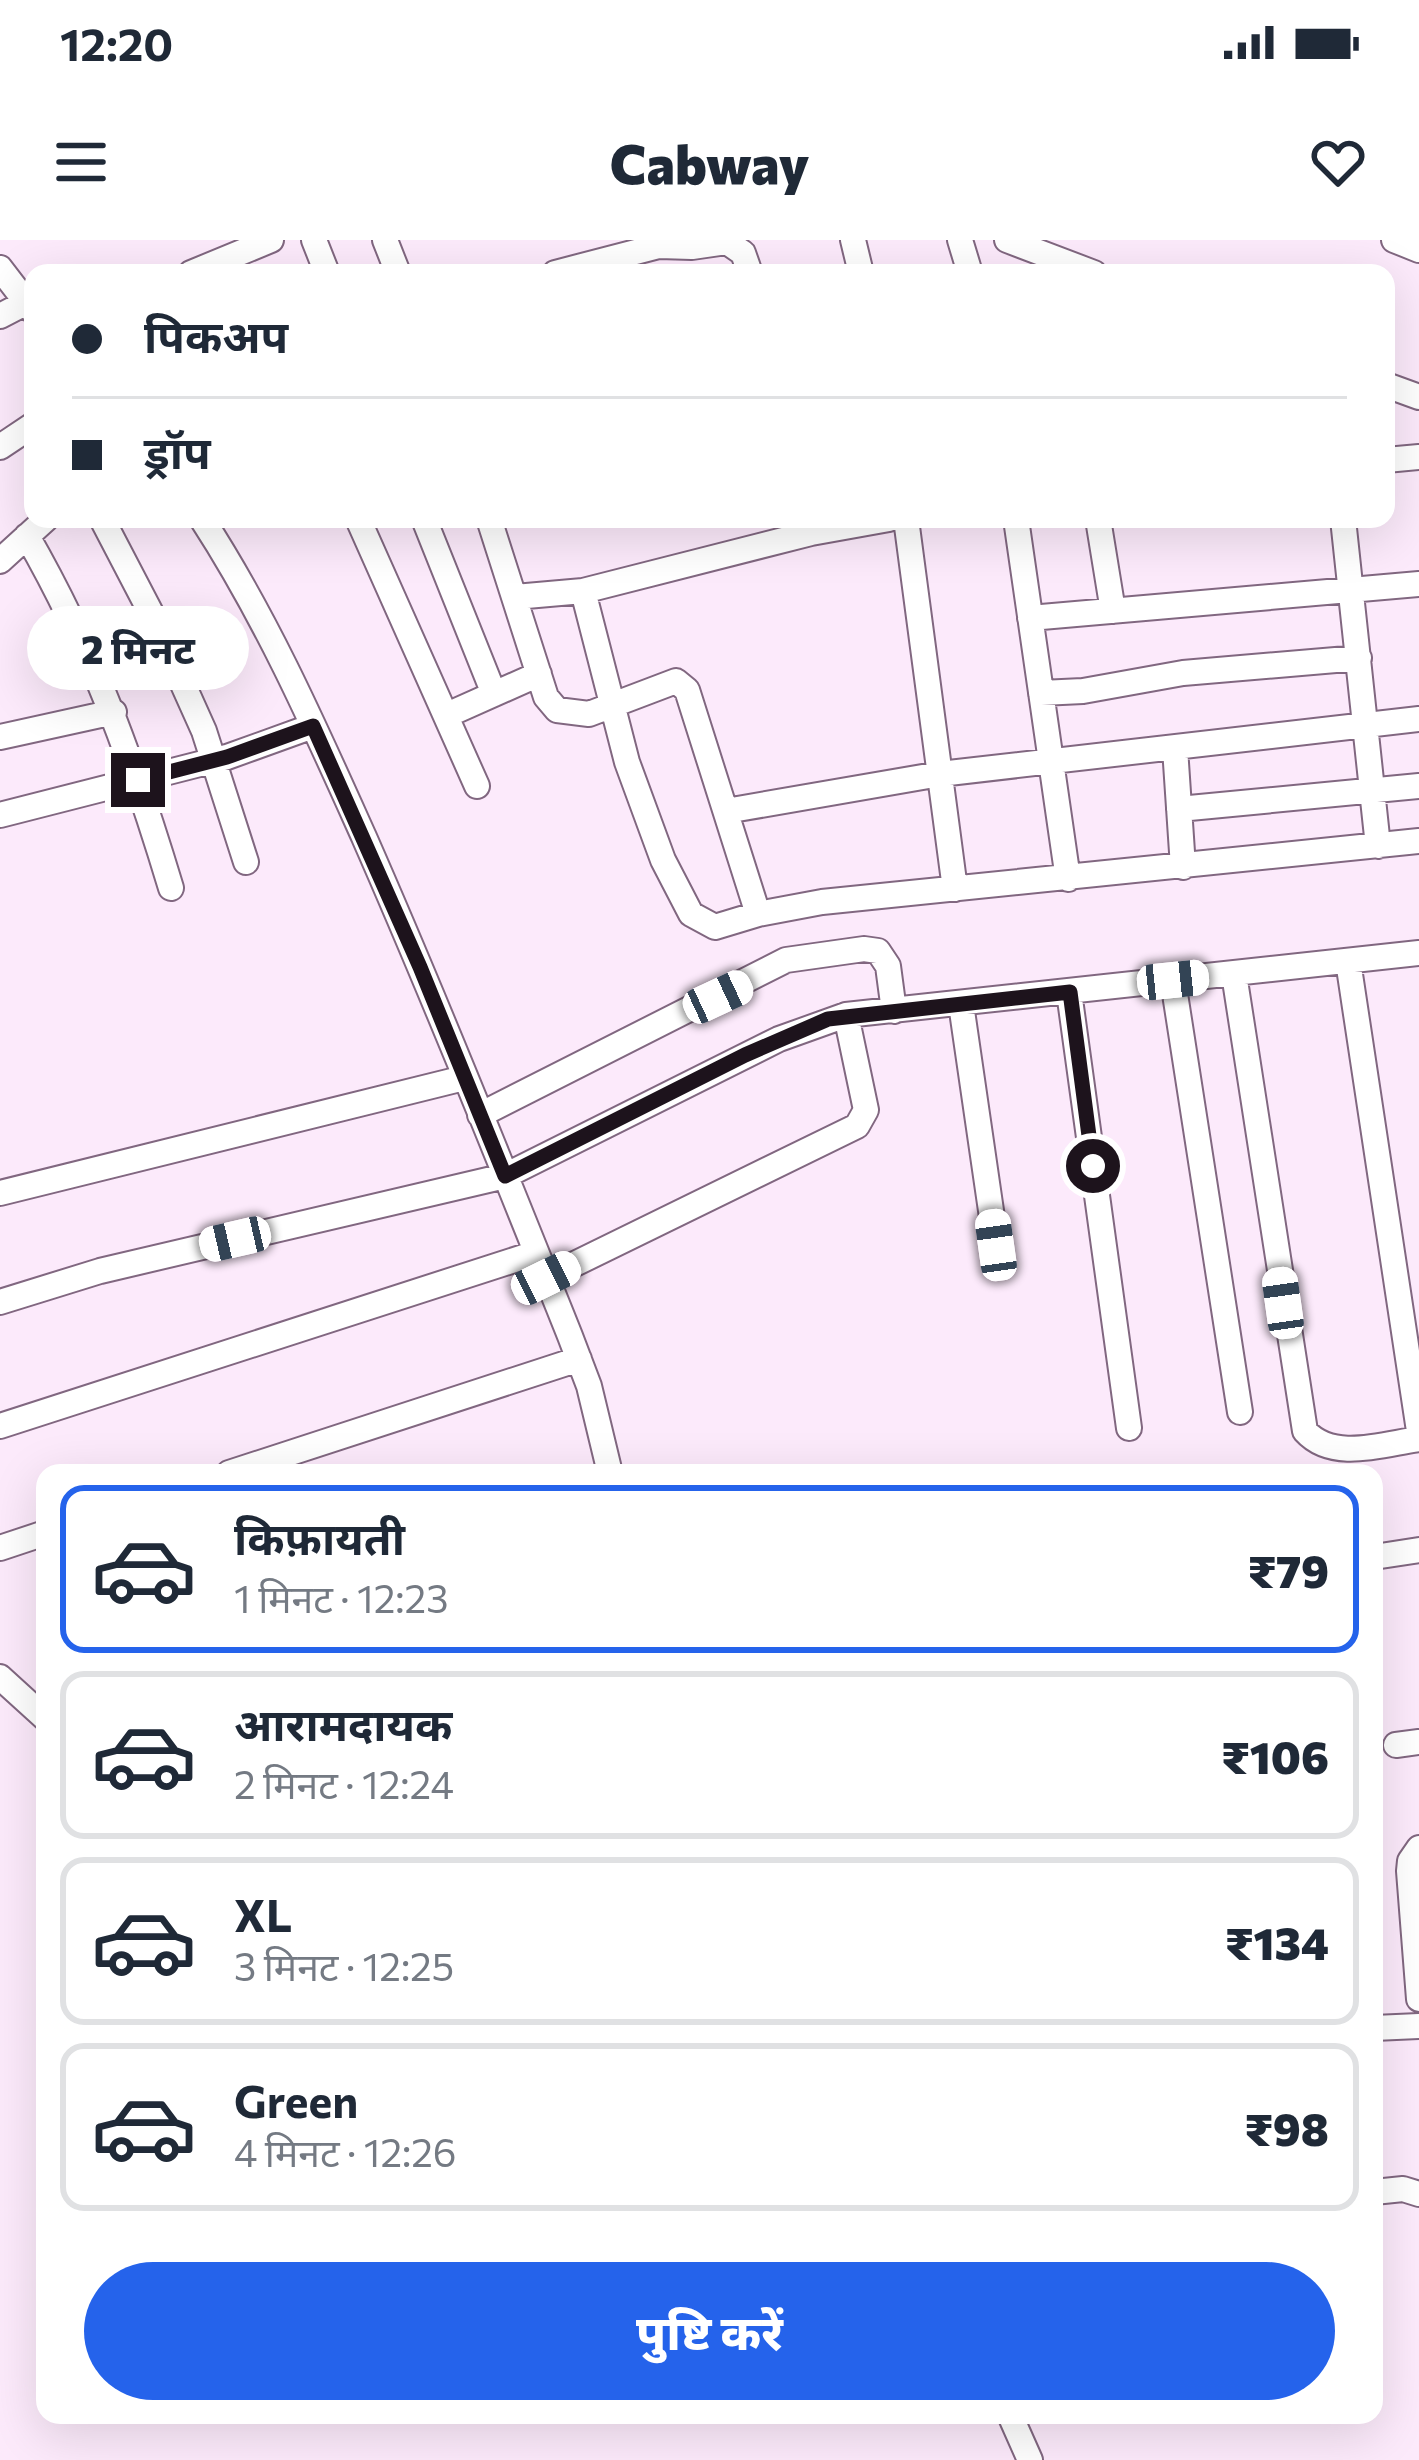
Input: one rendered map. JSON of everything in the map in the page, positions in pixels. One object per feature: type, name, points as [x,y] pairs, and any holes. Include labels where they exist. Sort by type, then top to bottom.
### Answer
[{"type":"street","points":[[1394,240],[1419,250]]},
{"type":"street","points":[[590,264],[659,246],[727,242],[743,253],[747,264]]},
{"type":"street","points":[[1022,243],[1057,264]]},
{"type":"street","points":[[216,264],[256,250]]},
{"type":"street","points":[[0,268],[24,298]]},
{"type":"street","points":[[0,561],[36,528]]},
{"type":"street","points":[[37,528],[114,712],[170,888]]},
{"type":"street","points":[[107,528],[151,613],[215,760],[246,862]]},
{"type":"street","points":[[207,528],[247,594],[313,726],[412,948],[579,1359],[608,1464]]},
{"type":"street","points":[[362,528],[477,785]]},
{"type":"street","points":[[428,528],[494,694]]},
{"type":"street","points":[[500,528],[538,674],[546,698],[557,710],[589,714],[676,681],[687,690],[758,914]]},
{"type":"street","points":[[515,597],[583,591],[839,528]]},
{"type":"street","points":[[907,528],[955,890]]},
{"type":"street","points":[[1017,528],[1068,879]]},
{"type":"street","points":[[1100,528],[1114,611]]},
{"type":"street","points":[[1344,528],[1378,846]]},
{"type":"street","points":[[1030,618],[1419,584]]},
{"type":"street","points":[[583,591],[612,705],[663,860],[692,914],[715,927],[822,902],[1419,841]]},
{"type":"street","points":[[1041,693],[1214,670],[1359,658]]},
{"type":"street","points":[[447,715],[538,674]]},
{"type":"street","points":[[0,737],[114,712]]},
{"type":"street","points":[[727,812],[940,774],[1419,718]]},
{"type":"street","points":[[0,815],[215,760],[313,726]]},
{"type":"street","points":[[1175,748],[1183,867]]},
{"type":"street","points":[[1179,809],[1419,786]]},
{"type":"street","points":[[480,1115],[786,960],[878,951],[888,966],[894,1011]]},
{"type":"street","points":[[0,1302],[100,1271],[505,1176],[762,1047],[846,1015],[1417,953],[1419,980]]},
{"type":"street","points":[[1234,974],[1305,1431],[1315,1442],[1346,1449],[1419,1435],[1348,961]]},
{"type":"street","points":[[1173,980],[1240,1412]]},
{"type":"street","points":[[1070,992],[1129,1428]]},
{"type":"street","points":[[962,1004],[996,1245]]},
{"type":"street","points":[[546,1278],[856,1126],[866,1110],[846,1015]]},
{"type":"street","points":[[0,1193],[464,1078]]},
{"type":"street","points":[[0,1426],[536,1253]]},
{"type":"street","points":[[257,1464],[579,1359]]},
{"type":"street","points":[[0,1548],[36,1536]]},
{"type":"street","points":[[1383,1556],[1419,1550]]},
{"type":"street","points":[[0,1677],[36,1710]]},
{"type":"street","points":[[1419,1849],[1409,1871],[1419,2000]]},
{"type":"street","points":[[1383,2028],[1419,2026]]},
{"type":"street","points":[[1383,2191],[1419,2194]]},
{"type":"street","points":[[1014,2424],[1030,2460]]},
{"type":"route","points":[[138,780],[227,757],[313,726],[420,967],[505,1176],[745,1055],[828,1019],[1070,992],[1093,1166]]}]
